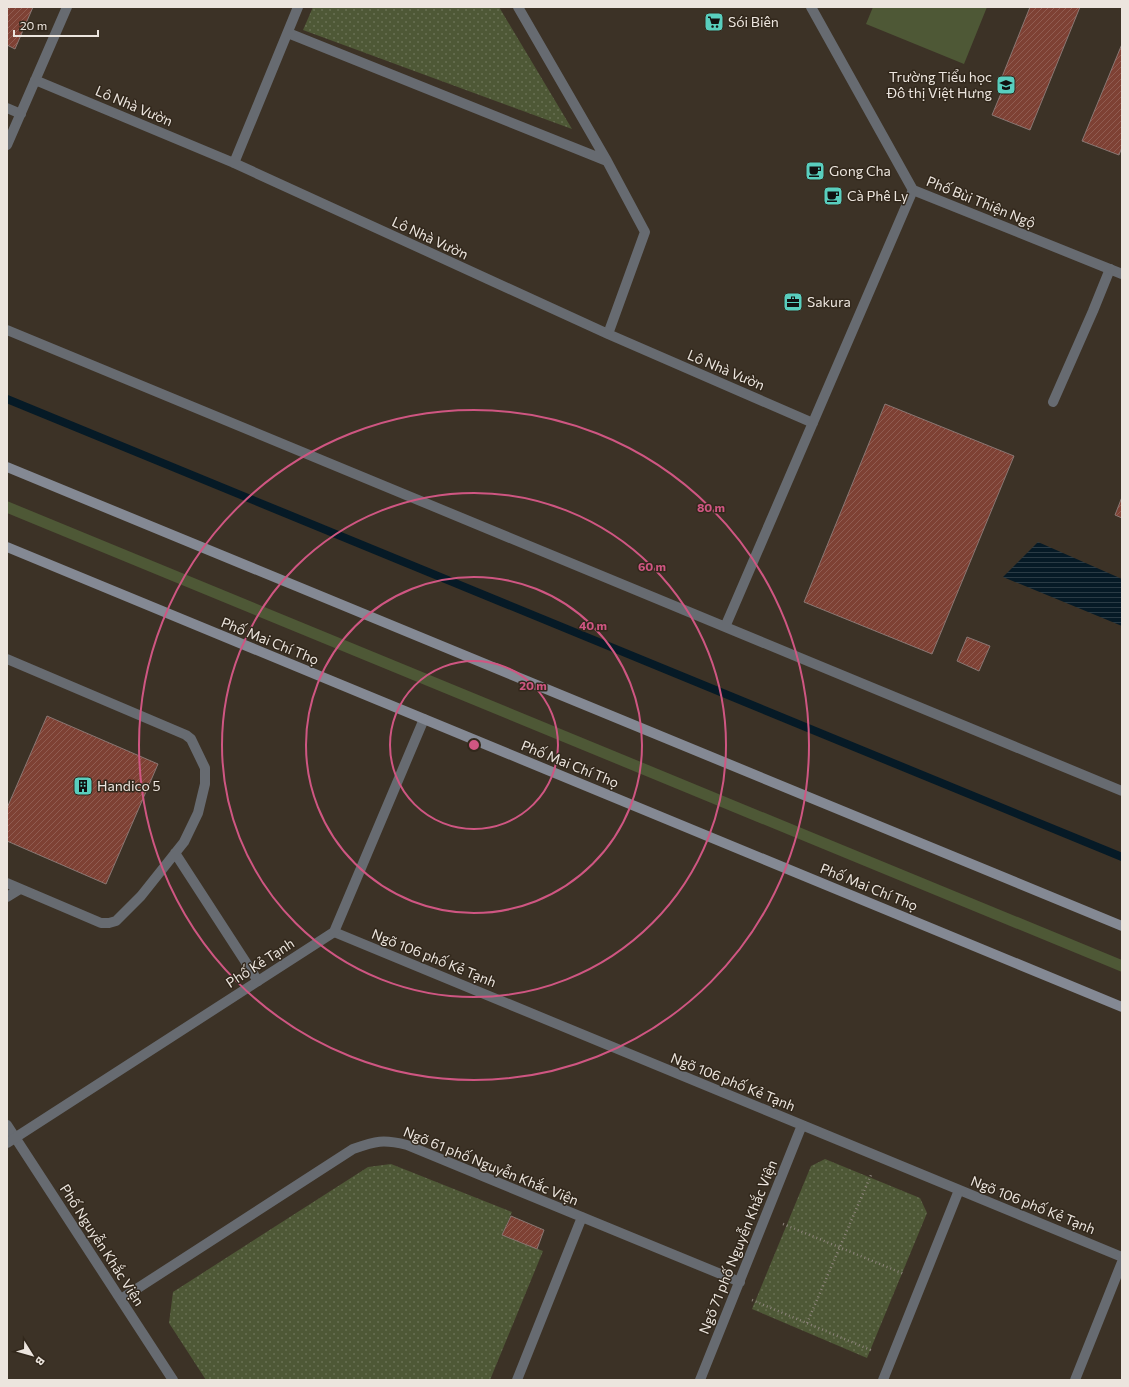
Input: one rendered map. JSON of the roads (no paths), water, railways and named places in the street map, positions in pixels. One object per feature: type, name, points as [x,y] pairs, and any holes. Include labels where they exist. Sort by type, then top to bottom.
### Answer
[{"type":"main road","points":[[7,467],[1122,926]]},
{"type":"main road","name":"Phố Mai Chí Thọ","points":[[7,548],[1122,1007]]},
{"type":"street","points":[[7,145],[68,7]]},
{"type":"street","points":[[234,163],[298,7]]},
{"type":"street","points":[[518,7],[607,161],[645,232],[608,334]]},
{"type":"street","name":"Phố Bùi Thiện Ngộ","points":[[811,7],[913,190],[1122,274]]},
{"type":"street","points":[[288,33],[607,161]]},
{"type":"street","name":"Lô Nhà Vườn","points":[[35,80],[234,163],[608,334],[813,423]]},
{"type":"street","points":[[7,108],[21,114]]},
{"type":"street","points":[[725,627],[913,190]]},
{"type":"street","points":[[1053,402],[1110,269]]},
{"type":"street","points":[[7,330],[1122,791]]},
{"type":"street","points":[[7,659],[186,735],[191,739],[205,768],[205,784],[198,813],[184,842],[141,896],[116,921],[101,923],[7,883]]},
{"type":"street","points":[[334,932],[424,719]]},
{"type":"street","points":[[175,853],[258,981]]},
{"type":"street","points":[[7,897],[20,888]]},
{"type":"street","name":"Phố Kẻ Tạnh","points":[[11,1140],[334,932]]},
{"type":"street","name":"Ngõ 106 phố Kẻ Tạnh","points":[[334,932],[1122,1257]]},
{"type":"street","name":"Phố Nguyễn Khắc Viện","points":[[7,1124],[11,1140],[121,1299],[173,1380]]},
{"type":"street","name":"Ngõ 71 phố Nguyễn Khắc Viện","points":[[700,1380],[802,1125]]},
{"type":"street","name":"Ngõ 61 phố Nguyễn Khắc Viện","points":[[121,1299],[353,1149],[370,1143],[389,1141],[407,1145],[740,1282]]},
{"type":"street","points":[[883,1380],[959,1190]]},
{"type":"street","points":[[516,1380],[582,1217]]},
{"type":"street","points":[[1075,1380],[1122,1262]]},
{"type":"water","points":[[1038,542],[1122,579],[1122,626],[1003,577]]},
{"type":"waterway","points":[[7,399],[1122,857]]},
{"type":"place","name":"Sói Biên","points":[[714,22]]},
{"type":"place","name":"Trường Tiểu học Đô thị Việt Hưng","points":[[1006,85]]},
{"type":"place","name":"Gong Cha","points":[[815,171]]},
{"type":"place","name":"Cà Phê Ly","points":[[833,196]]},
{"type":"place","name":"Sakura","points":[[793,302]]},
{"type":"place","name":"Handico 5","points":[[83,786]]}]
